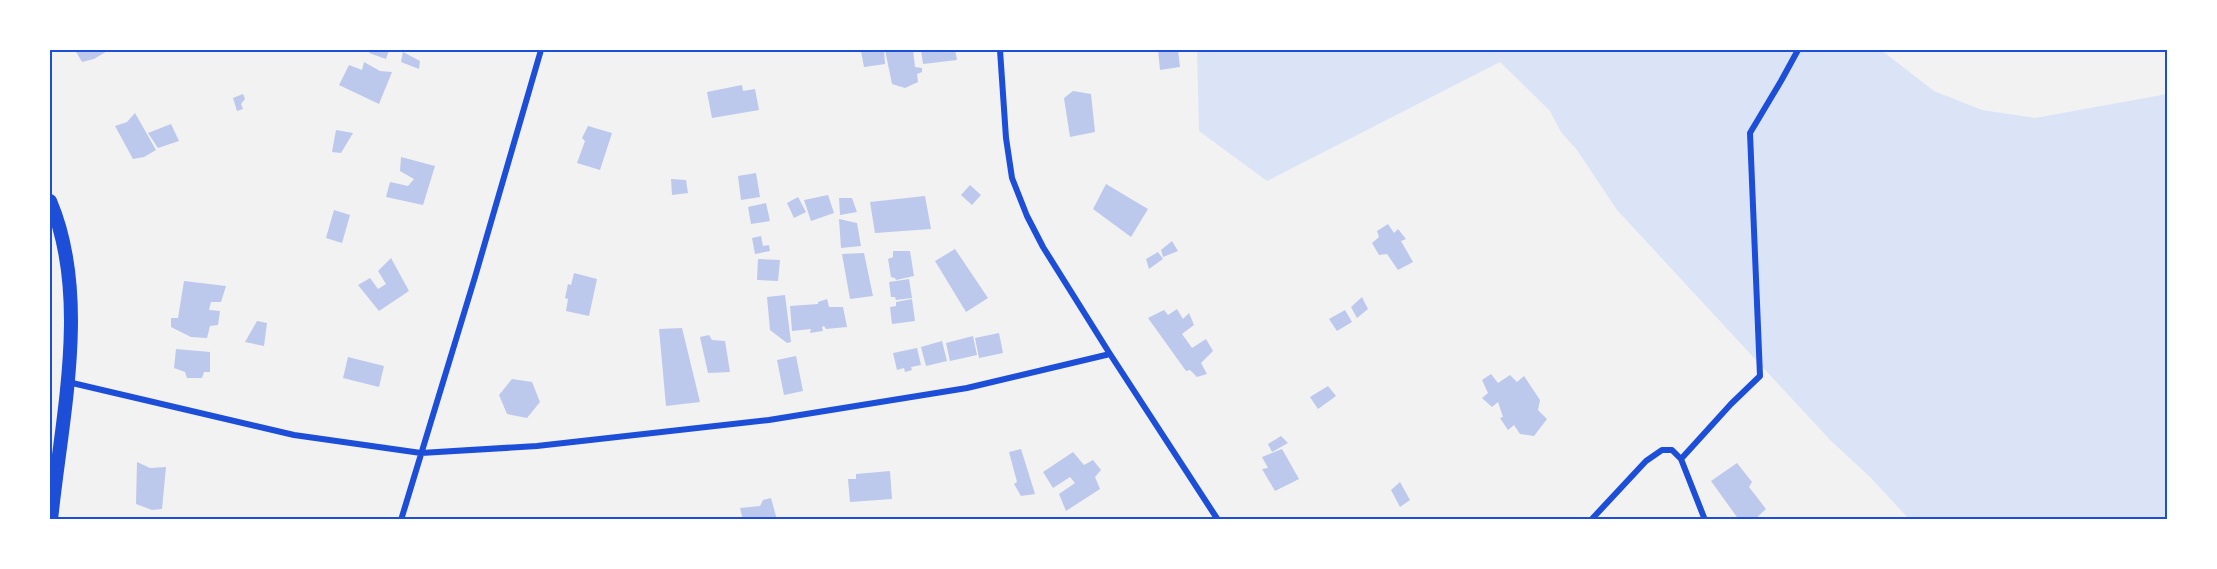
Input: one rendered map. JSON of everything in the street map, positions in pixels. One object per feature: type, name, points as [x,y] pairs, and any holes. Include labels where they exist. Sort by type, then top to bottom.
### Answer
[{"type":"main road","points":[[50,201],[66,263],[71,317],[68,382],[51,519]]},
{"type":"street","points":[[401,519],[541,50]]},
{"type":"street","points":[[1000,50],[1006,138],[1012,178],[1043,247],[1218,519]]},
{"type":"street","points":[[1681,459],[1760,376],[1750,133],[1798,50]]},
{"type":"street","points":[[68,382],[294,435],[421,453],[537,446],[770,420],[967,388],[1110,354]]},
{"type":"street","points":[[1591,519],[1646,461],[1662,450],[1672,450],[1681,459],[1705,519]]},
{"type":"shaded area","points":[[1197,50],[1881,50],[1934,91],[1982,110],[2035,118],[2167,94],[2167,519],[1909,519],[1869,476],[1831,441],[1617,210],[1577,150],[1561,132],[1550,111],[1500,62],[1267,181],[1199,131]]},
{"type":"building","points":[[75,50],[109,50],[94,59],[82,62]]},
{"type":"building","points":[[371,50],[389,50],[386,59],[369,53]]},
{"type":"building","points":[[884,50],[885,64],[864,67],[861,51]]},
{"type":"building","points":[[885,50],[913,50],[915,67],[922,68],[922,72],[917,74],[918,82],[905,88],[892,84]]},
{"type":"building","points":[[921,50],[955,50],[957,60],[923,64]]},
{"type":"building","points":[[1158,50],[1178,50],[1180,67],[1160,70]]},
{"type":"building","points":[[403,52],[420,61],[419,69],[401,62]]},
{"type":"building","points":[[364,62],[380,71],[392,72],[379,104],[339,85],[349,65],[362,70]]},
{"type":"building","points":[[742,85],[743,91],[755,89],[759,110],[712,118],[707,92]]},
{"type":"building","points":[[1073,91],[1091,94],[1095,132],[1070,137],[1064,98]]},
{"type":"building","points":[[243,94],[245,99],[241,104],[243,109],[237,111],[233,98]]},
{"type":"building","points":[[135,113],[156,150],[144,157],[133,159],[115,126],[127,122]]},
{"type":"building","points":[[171,124],[179,141],[158,148],[148,133]]},
{"type":"building","points":[[588,126],[612,133],[600,170],[577,163],[585,141],[582,138]]},
{"type":"building","points":[[336,130],[353,133],[341,153],[332,152]]},
{"type":"building","points":[[401,157],[435,166],[423,205],[386,197],[390,182],[408,186],[414,179],[400,171]]},
{"type":"building","points":[[756,173],[760,197],[741,200],[738,176]]},
{"type":"building","points":[[671,179],[686,180],[688,193],[672,195]]},
{"type":"building","points":[[1106,184],[1148,209],[1131,237],[1093,209]]},
{"type":"building","points":[[970,185],[981,195],[972,205],[961,195]]},
{"type":"building","points":[[828,195],[834,213],[811,221],[804,200]]},
{"type":"building","points":[[925,196],[931,229],[875,233],[870,202]]},
{"type":"building","points":[[798,197],[806,212],[794,218],[787,203]]},
{"type":"building","points":[[839,198],[852,198],[857,212],[840,215]]},
{"type":"building","points":[[766,203],[770,221],[751,224],[748,207]]},
{"type":"building","points":[[334,210],[350,215],[342,243],[326,238]]},
{"type":"building","points":[[839,219],[857,223],[861,246],[841,248]]},
{"type":"building","points":[[1388,224],[1394,233],[1398,229],[1406,239],[1401,241],[1413,262],[1398,270],[1387,254],[1379,255],[1372,243],[1379,237],[1377,231]]},
{"type":"building","points":[[761,236],[763,246],[769,245],[770,251],[755,254],[752,238]]},
{"type":"building","points":[[1172,241],[1178,251],[1163,257],[1161,250]]},
{"type":"building","points":[[955,249],[988,298],[966,312],[935,261]]},
{"type":"building","points":[[893,251],[910,251],[914,276],[896,280],[891,277],[888,259],[893,257]]},
{"type":"building","points":[[1158,252],[1163,259],[1149,269],[1146,259]]},
{"type":"building","points":[[864,253],[873,296],[850,299],[842,254]]},
{"type":"building","points":[[391,258],[409,291],[379,311],[358,285],[370,278],[378,289],[386,284],[378,271]]},
{"type":"building","points":[[758,259],[780,260],[778,281],[757,280]]},
{"type":"building","points":[[574,273],[597,279],[589,316],[566,311],[568,299],[565,298],[568,284],[571,285]]},
{"type":"building","points":[[909,279],[912,298],[896,300],[895,297],[891,297],[889,282]]},
{"type":"building","points":[[184,281],[226,286],[221,302],[211,302],[209,310],[220,311],[218,325],[210,326],[207,338],[191,337],[171,327],[171,318],[178,318]]},
{"type":"building","points":[[785,295],[791,342],[787,343],[770,330],[767,297]]},
{"type":"building","points":[[1362,297],[1368,309],[1357,318],[1351,307]]},
{"type":"building","points":[[827,299],[829,307],[843,307],[847,327],[826,329],[824,326],[823,331],[810,333],[811,329],[792,331],[790,306],[818,304]]},
{"type":"building","points":[[912,299],[915,321],[892,324],[890,307],[896,306],[896,302]]},
{"type":"building","points":[[1177,309],[1183,319],[1189,313],[1194,325],[1182,334],[1192,348],[1206,339],[1213,351],[1201,363],[1207,374],[1197,377],[1190,370],[1186,371],[1148,318],[1164,310],[1168,315]]},
{"type":"building","points":[[1345,310],[1352,322],[1337,331],[1329,319]]},
{"type":"building","points":[[257,321],[267,323],[264,346],[245,342]]},
{"type":"building","points":[[682,328],[700,402],[666,406],[659,329]]},
{"type":"building","points":[[999,333],[1003,353],[979,358],[975,338]]},
{"type":"building","points":[[709,335],[712,340],[725,341],[730,372],[708,373],[700,337]]},
{"type":"building","points":[[973,336],[977,355],[950,361],[946,343]]},
{"type":"building","points":[[942,341],[947,361],[926,366],[921,347]]},
{"type":"building","points":[[917,348],[921,365],[911,367],[912,370],[905,372],[904,368],[897,370],[893,353]]},
{"type":"building","points":[[176,349],[210,352],[210,372],[204,372],[202,378],[187,378],[185,372],[174,368]]},
{"type":"building","points":[[796,356],[803,391],[784,395],[777,360]]},
{"type":"building","points":[[348,357],[384,366],[379,387],[343,378]]},
{"type":"building","points":[[1491,374],[1498,383],[1510,375],[1517,382],[1524,376],[1540,400],[1538,410],[1547,419],[1534,436],[1520,434],[1514,425],[1508,430],[1500,418],[1503,417],[1498,402],[1492,407],[1482,398],[1488,393],[1482,380]]},
{"type":"building","points":[[512,379],[532,382],[540,402],[527,418],[507,414],[499,395]]},
{"type":"building","points":[[1328,386],[1336,396],[1318,409],[1310,397]]},
{"type":"building","points":[[1281,436],[1288,443],[1272,452],[1268,444]]},
{"type":"building","points":[[1021,449],[1035,494],[1021,496],[1014,484],[1017,482],[1009,452]]},
{"type":"building","points":[[1282,449],[1299,479],[1275,491],[1262,469],[1268,468],[1262,457]]},
{"type":"building","points":[[1073,452],[1084,465],[1093,460],[1101,470],[1095,477],[1100,489],[1066,511],[1059,494],[1075,483],[1070,477],[1053,488],[1043,472]]},
{"type":"building","points":[[137,462],[150,468],[166,467],[162,509],[152,510],[136,504]]},
{"type":"building","points":[[1737,463],[1752,482],[1749,487],[1766,509],[1754,520],[1739,520],[1711,481]]},
{"type":"building","points":[[890,471],[892,499],[850,502],[848,479],[856,479],[856,474]]},
{"type":"building","points":[[1400,482],[1410,500],[1400,507],[1391,490]]},
{"type":"building","points":[[771,498],[777,520],[743,520],[740,508],[760,506],[763,500]]}]
